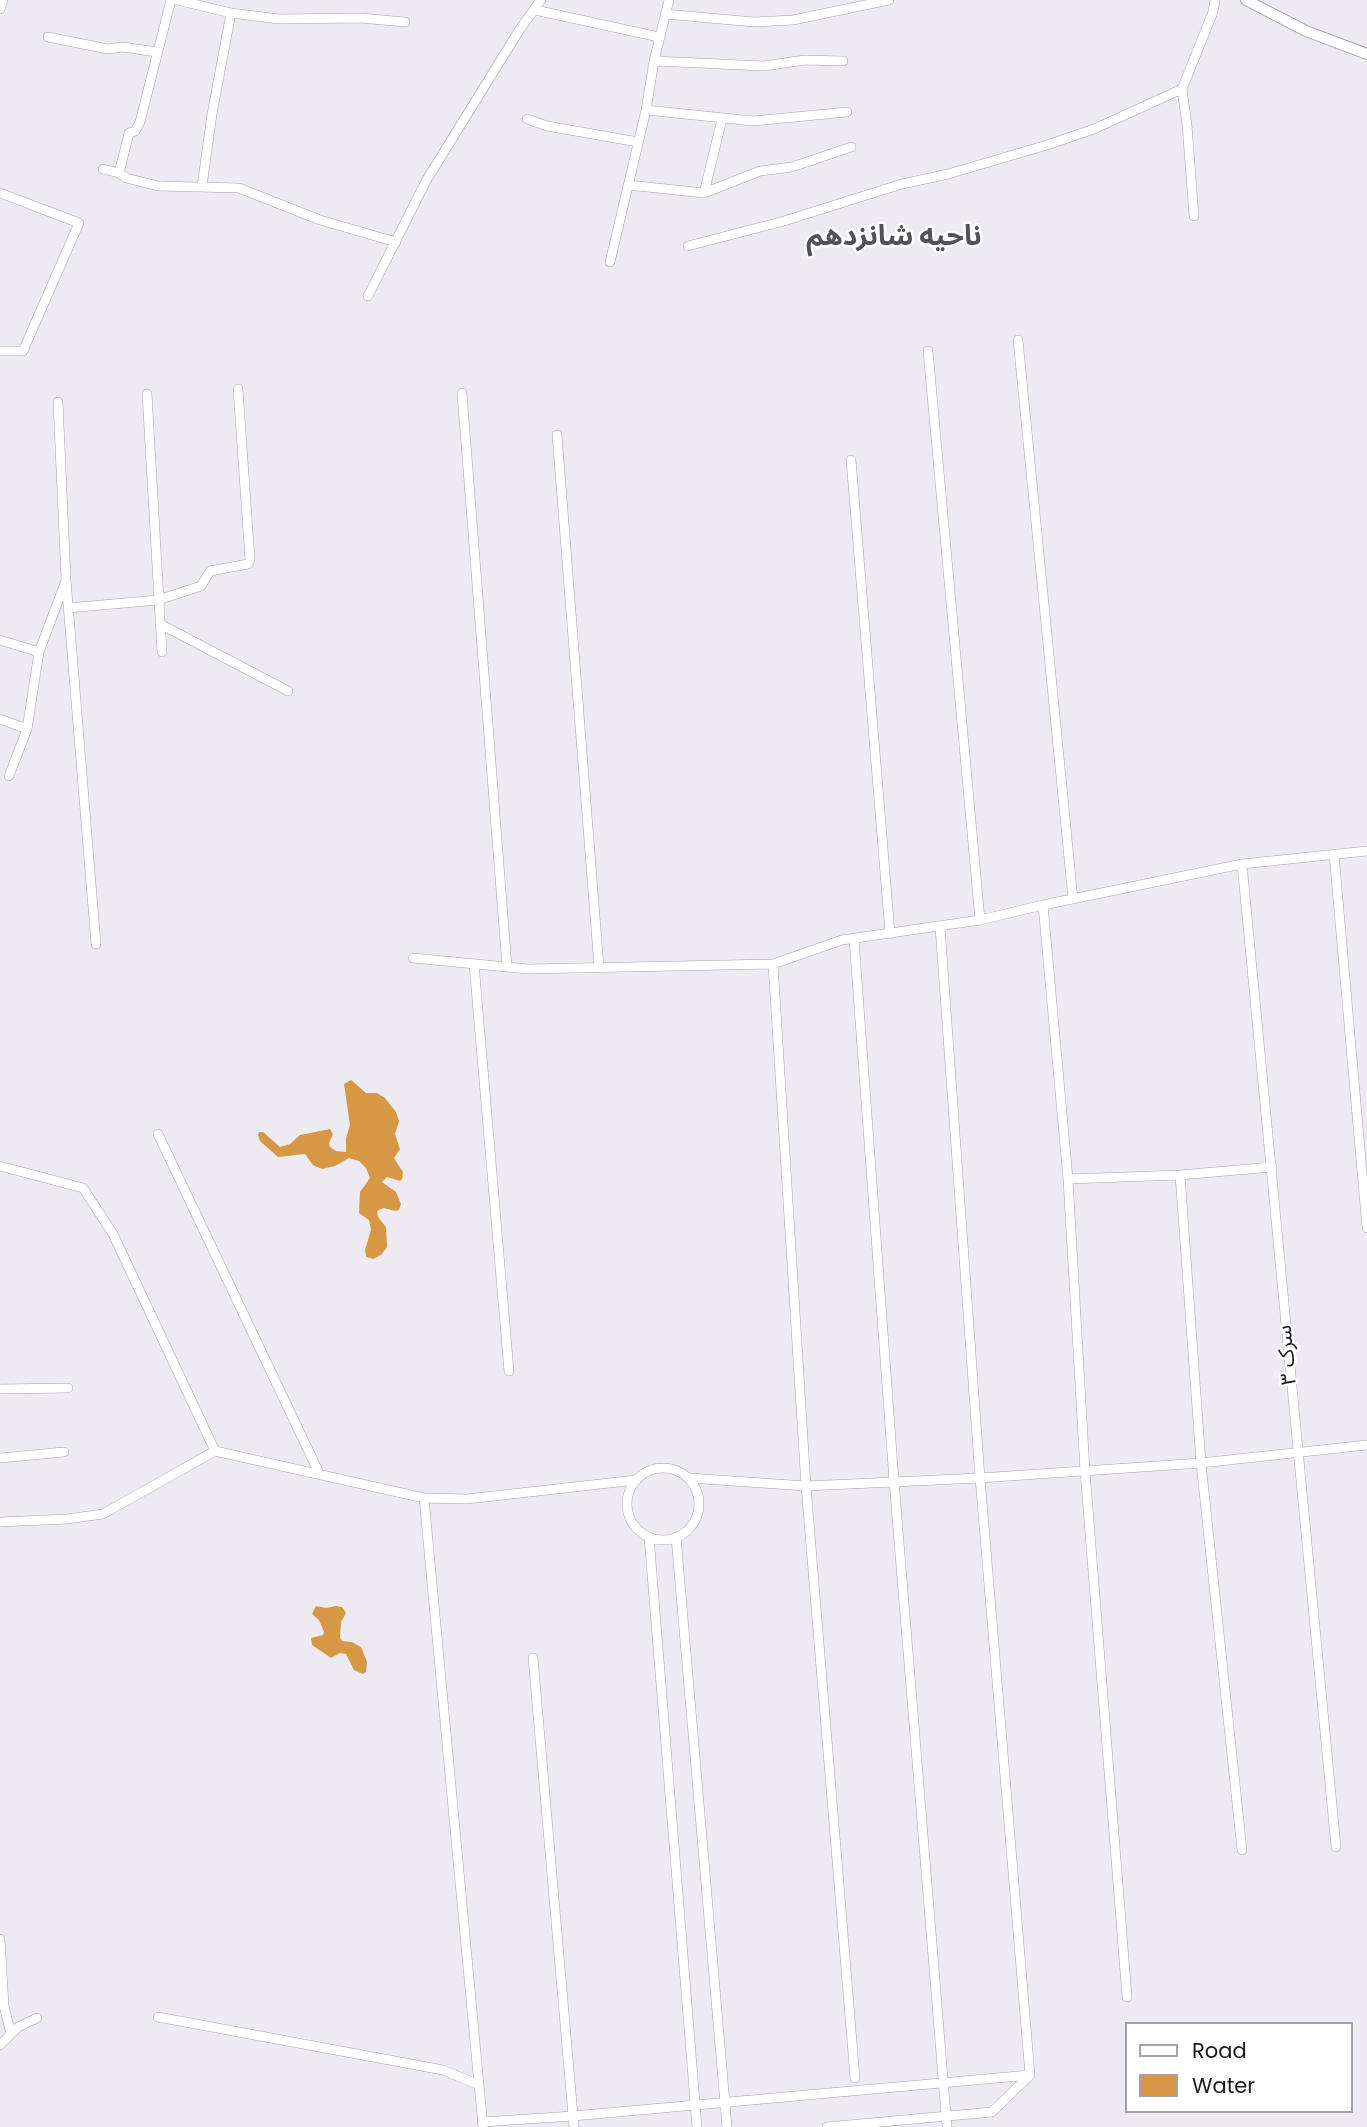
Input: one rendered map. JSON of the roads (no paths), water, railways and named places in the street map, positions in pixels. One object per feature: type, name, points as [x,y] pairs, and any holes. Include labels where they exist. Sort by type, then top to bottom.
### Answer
[{"type":"street","points":[[0,9],[3,0]]},
{"type":"street","points":[[119,173],[129,133],[135,131],[140,122],[170,0]]},
{"type":"street","points":[[177,0],[230,13],[279,19],[360,18],[405,22]]},
{"type":"street","points":[[368,296],[426,181],[520,29],[541,0]]},
{"type":"street","points":[[610,262],[669,0]]},
{"type":"street","points":[[665,14],[754,22],[793,20],[889,0]]},
{"type":"street","points":[[1194,216],[1182,89],[1213,12],[1215,0]]},
{"type":"street","points":[[1246,0],[1306,31],[1367,54]]},
{"type":"street","points":[[535,10],[659,37]]},
{"type":"street","points":[[202,186],[230,13]]},
{"type":"street","points":[[48,37],[108,49],[123,47],[157,52]]},
{"type":"street","points":[[654,61],[764,66],[805,60],[843,61]]},
{"type":"street","points":[[688,246],[1047,145],[1094,129],[1182,89]]},
{"type":"street","points":[[646,110],[753,121],[847,112]]},
{"type":"street","points":[[527,119],[547,126],[638,142]]},
{"type":"street","points":[[704,193],[722,119]]},
{"type":"street","points":[[628,185],[704,193],[760,171],[792,167],[850,147]]},
{"type":"street","points":[[103,169],[158,186],[239,188],[320,220],[396,243]]},
{"type":"street","points":[[0,193],[79,223],[23,351],[0,351]]},
{"type":"street","points":[[1018,340],[1073,899]]},
{"type":"street","points":[[928,351],[981,920]]},
{"type":"street","points":[[68,608],[158,600],[201,586],[210,571],[245,565],[250,559],[238,389]]},
{"type":"street","points":[[463,393],[507,967]]},
{"type":"street","points":[[147,394],[162,652]]},
{"type":"street","points":[[58,402],[66,580],[96,944]]},
{"type":"street","points":[[557,435],[599,967]]},
{"type":"street","points":[[851,460],[890,934]]},
{"type":"street","points":[[9,776],[27,729],[39,652],[66,580]]},
{"type":"street","points":[[160,624],[288,691]]},
{"type":"street","points":[[0,640],[39,652]]},
{"type":"street","points":[[0,719],[27,729]]},
{"type":"street","points":[[413,958],[528,969],[773,964],[842,940],[981,920],[1242,864],[1367,851]]},
{"type":"street","points":[[1335,854],[1367,1228]]},
{"type":"street","name":"سرک ۳","points":[[1242,864],[1336,1847]]},
{"type":"street","points":[[1042,905],[1068,1180],[1085,1471],[1127,1997]]},
{"type":"street","points":[[940,927],[980,1478],[1030,2075]]},
{"type":"street","points":[[854,939],[894,1481],[947,2127]]},
{"type":"street","points":[[474,964],[509,1371]]},
{"type":"street","points":[[773,964],[806,1486],[855,2078]]},
{"type":"street","points":[[158,1134],[320,1475]]},
{"type":"street","points":[[0,1167],[83,1188],[113,1234],[215,1451]]},
{"type":"street","points":[[1068,1180],[1180,1175],[1272,1167]]},
{"type":"street","points":[[1180,1175],[1201,1463],[1242,1850]]},
{"type":"street","points":[[0,1389],[68,1388]]},
{"type":"street","points":[[0,1522],[67,1519],[103,1514],[215,1451],[424,1498],[467,1499],[636,1480],[656,1469],[670,1469],[689,1478],[806,1486],[980,1478],[1201,1463],[1367,1445]]},
{"type":"street","points":[[0,1458],[64,1452]]},
{"type":"street","points":[[636,1480],[627,1497],[628,1512],[633,1525],[643,1535],[656,1540],[676,1538],[693,1524],[698,1511],[698,1497],[689,1478]]},
{"type":"street","points":[[424,1498],[483,2124],[1030,2075]]},
{"type":"street","points":[[649,1537],[697,2127]]},
{"type":"street","points":[[676,1538],[727,2127]]},
{"type":"street","points":[[533,1658],[574,2127]]},
{"type":"street","points":[[0,1939],[4,2006],[11,2034]]},
{"type":"street","points":[[158,2017],[443,2070],[479,2085]]},
{"type":"street","points":[[0,2045],[18,2027],[37,2018]]},
{"type":"street","points":[[827,2127],[992,2112],[1030,2075]]},
{"type":"water","points":[[351,1080],[366,1093],[377,1093],[385,1098],[396,1112],[399,1121],[395,1134],[400,1149],[394,1158],[403,1172],[402,1179],[400,1181],[387,1177],[382,1182],[396,1192],[401,1204],[396,1211],[383,1208],[377,1211],[386,1227],[387,1247],[381,1255],[373,1259],[366,1257],[365,1250],[371,1230],[369,1220],[359,1213],[360,1192],[370,1178],[366,1168],[359,1161],[349,1158],[335,1166],[322,1169],[313,1165],[305,1154],[278,1157],[260,1141],[258,1135],[263,1132],[280,1147],[290,1144],[300,1135],[330,1129],[333,1134],[330,1147],[346,1152],[350,1125],[344,1084]]},
{"type":"water","points":[[316,1606],[342,1607],[346,1613],[341,1622],[340,1638],[361,1647],[367,1662],[366,1672],[363,1674],[354,1670],[346,1654],[340,1653],[331,1658],[312,1645],[311,1638],[323,1635],[324,1632],[319,1620],[312,1614]]},
{"type":"district","name":"ناحیه شانزدهم","points":[[894,238]]}]
